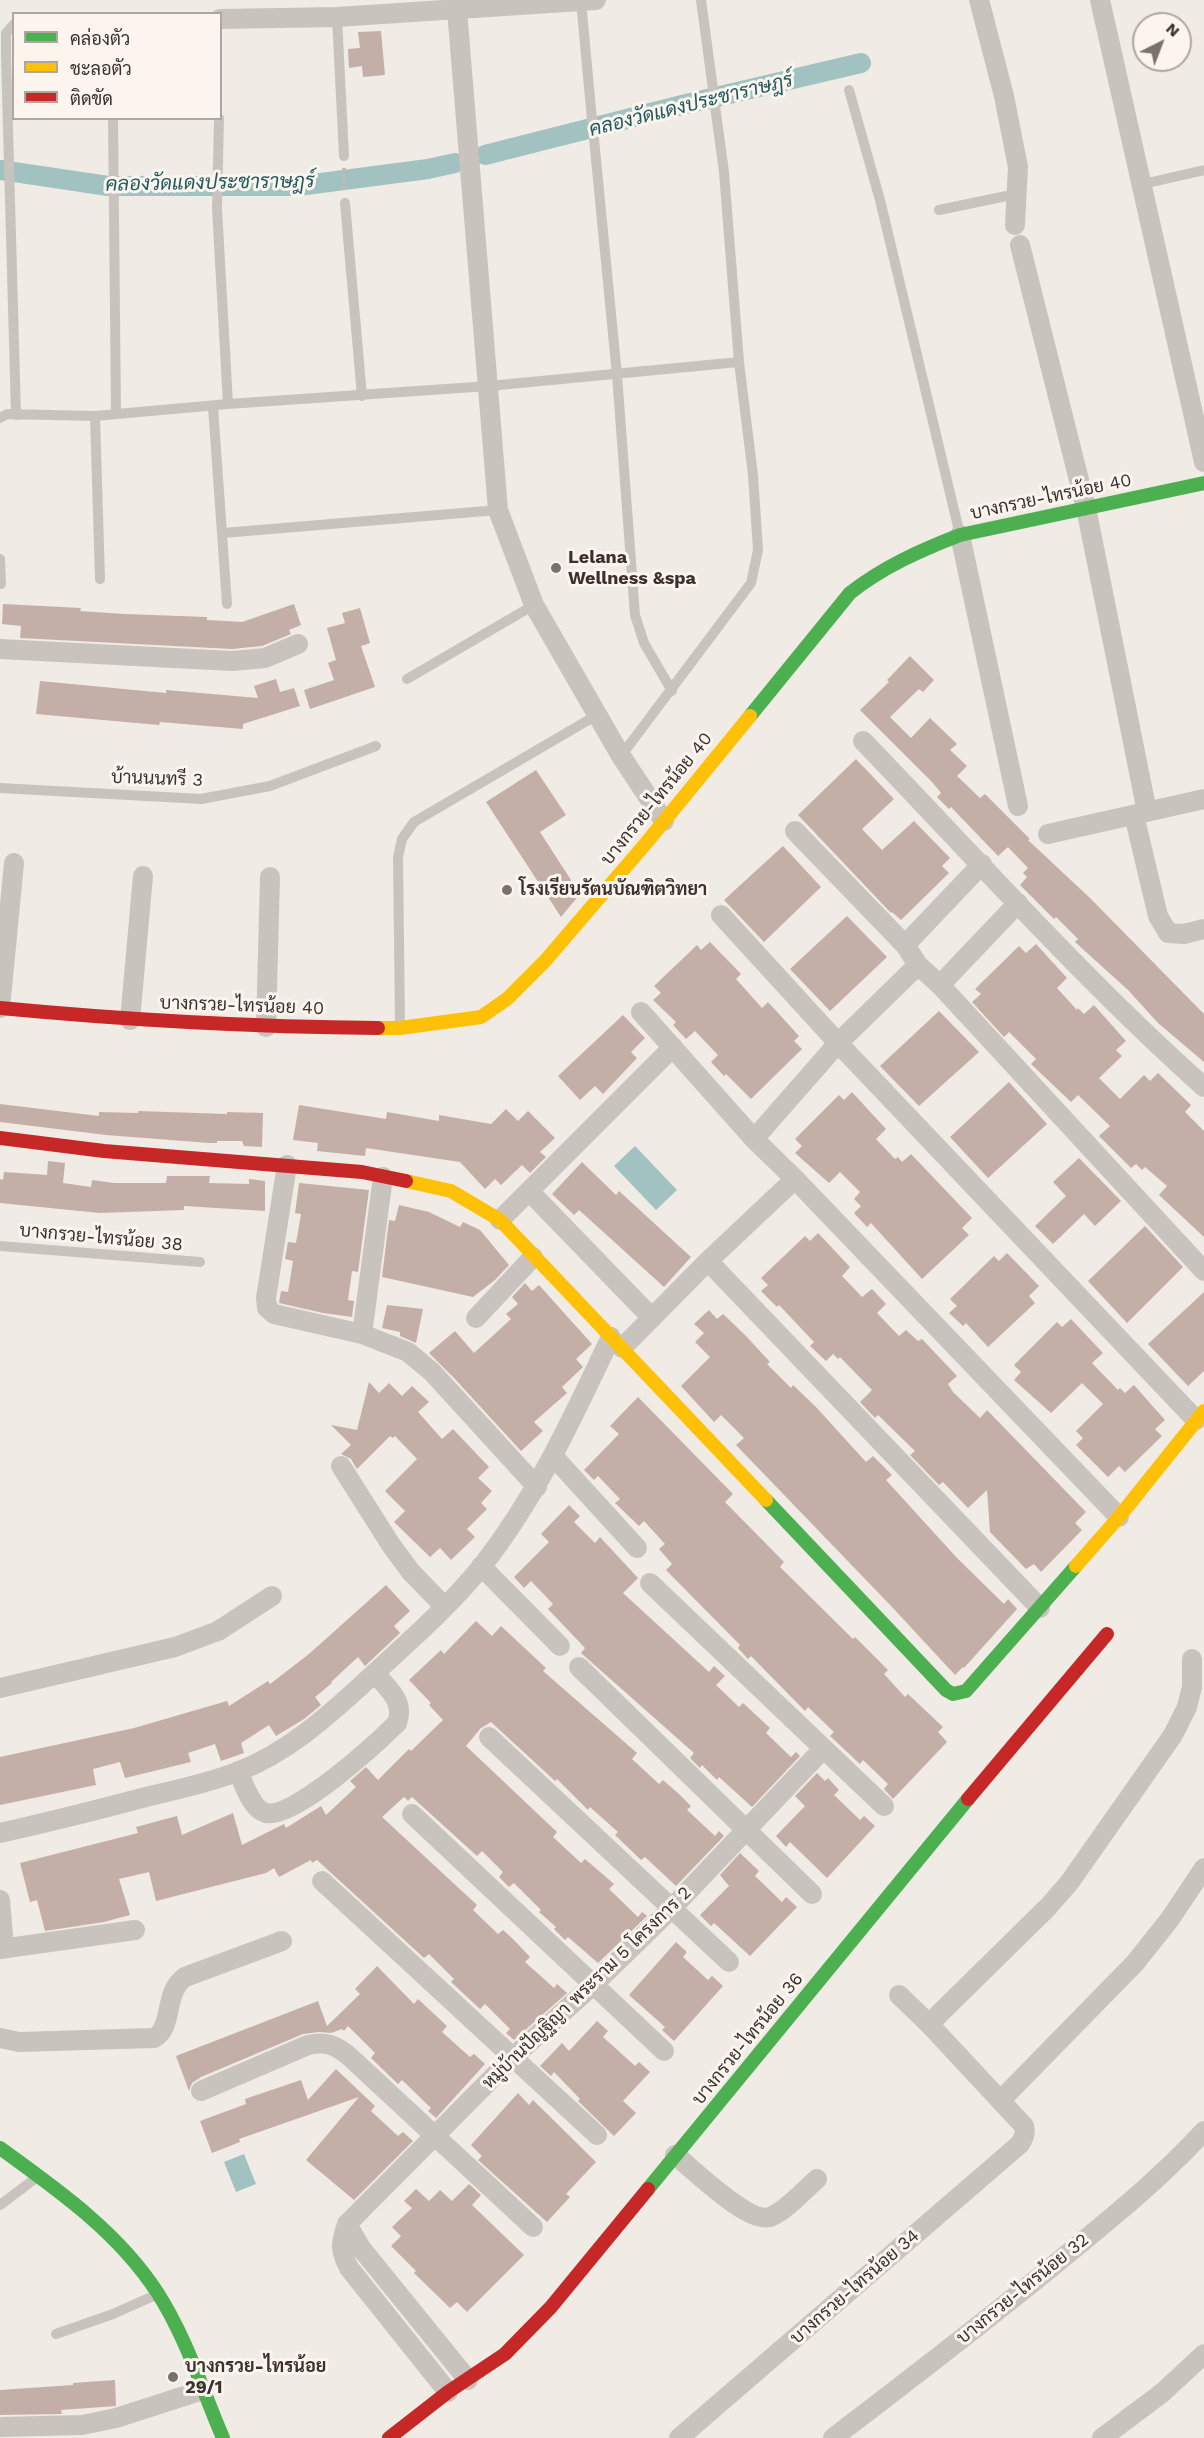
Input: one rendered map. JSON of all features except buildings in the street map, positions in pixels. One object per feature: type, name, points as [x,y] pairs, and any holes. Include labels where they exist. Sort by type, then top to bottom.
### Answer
[{"type":"street","points":[[979,0],[1004,96],[1018,167],[1016,225]]},
{"type":"street","points":[[1100,0],[1204,462]]},
{"type":"street","points":[[222,19],[337,17],[588,1]]},
{"type":"street","points":[[458,10],[498,510],[534,605],[621,756],[664,821]]},
{"type":"street","points":[[1020,245],[1086,508],[1158,916],[1168,933],[1184,934],[1204,929]]},
{"type":"street","name":"บางกรวย-ไทรน้อย 40","points":[[0,1008],[130,1020],[266,1027],[400,1028],[481,1017],[507,999],[545,961],[664,821],[850,593],[870,577],[925,549],[960,535],[1204,483]]},
{"type":"street","points":[[960,535],[1018,806]]},
{"type":"street","points":[[0,649],[232,662],[265,658],[298,644]]},
{"type":"street","points":[[863,741],[1018,903],[1167,1054],[1204,1087]]},
{"type":"street","points":[[1047,834],[1204,800]]},
{"type":"street","points":[[795,831],[905,945],[918,965],[940,985],[1204,1271]]},
{"type":"street","points":[[0,1008],[14,863]]},
{"type":"street","points":[[905,945],[982,864]]},
{"type":"street","points":[[130,1020],[143,876]]},
{"type":"street","points":[[266,1027],[270,877]]},
{"type":"street","points":[[940,985],[1018,903]]},
{"type":"street","points":[[0,1138],[104,1152],[287,1165],[362,1173],[452,1191],[500,1220],[946,1690],[959,1694],[966,1691],[1119,1517],[1200,1416],[838,1043],[721,915]]},
{"type":"street","points":[[754,1139],[838,1043],[918,965]]},
{"type":"street","points":[[641,1012],[754,1139],[1119,1517]]},
{"type":"street","points":[[500,1220],[673,1047]]},
{"type":"street","points":[[287,1165],[266,1298],[267,1308],[274,1314],[362,1334],[408,1352],[432,1372],[537,1487]]},
{"type":"street","points":[[362,1334],[382,1177]]},
{"type":"street","points":[[0,1833],[238,1772],[303,1735],[375,1673],[445,1607],[481,1566],[537,1487],[616,1343],[652,1318],[708,1261],[795,1179]]},
{"type":"street","points":[[529,1191],[652,1318]]},
{"type":"street","points":[[476,1318],[533,1257]]},
{"type":"street","points":[[708,1261],[1040,1608]]},
{"type":"street","points":[[554,1457],[637,1548]]},
{"type":"street","points":[[341,1466],[391,1545],[411,1572],[445,1607]]},
{"type":"street","points":[[481,1566],[560,1646]]},
{"type":"street","points":[[650,1583],[884,1806]]},
{"type":"street","points":[[0,1688],[175,1647],[218,1631],[272,1596]]},
{"type":"street","name":"บางกรวย-ไทรน้อย 36","points":[[389,2438],[448,2392],[505,2354],[551,2307],[1002,1758],[1107,1634]]},
{"type":"street","points":[[929,2024],[1048,1907],[1069,1883],[1173,1736],[1190,1697],[1192,1659]]},
{"type":"street","points":[[579,1667],[812,1894]]},
{"type":"street","points":[[238,1772],[255,1805],[264,1813],[275,1814],[303,1800],[358,1758],[397,1723],[400,1714],[399,1702],[375,1673]]},
{"type":"street","points":[[489,1737],[729,1962]]},
{"type":"street","name":"หมู่บ้านปัญฐิญา พระราม 5 โครงการ 2","points":[[347,2224],[512,2058],[593,1985],[672,1908],[823,1749]]},
{"type":"street","points":[[412,1814],[664,2051]]},
{"type":"street","points":[[899,1995],[1001,2100],[1135,1963],[1170,1919],[1204,1868]]},
{"type":"street","points":[[322,1881],[597,2135]]},
{"type":"street","points":[[0,1900],[2,1942],[135,1930]]},
{"type":"street","points":[[0,2038],[19,2042],[154,2038],[163,2030],[171,1995],[178,1982],[185,1977],[282,1941]]},
{"type":"street","points":[[201,2091],[308,2045],[321,2042],[340,2048],[533,2227]]},
{"type":"street","name":"บางกรวย-ไทรน้อย 34","points":[[679,2438],[1020,2144],[1026,2132],[1024,2126],[1001,2100]]},
{"type":"street","name":"บางกรวย-ไทรน้อย 32","points":[[833,2438],[1006,2304],[1083,2241],[1176,2160],[1204,2131]]},
{"type":"street","points":[[0,2148],[94,2219],[122,2246],[158,2294],[173,2321],[223,2438]]},
{"type":"street","points":[[675,2155],[735,2204],[761,2218],[770,2217],[780,2211],[816,2179]]},
{"type":"street","points":[[347,2224],[361,2248],[468,2380]]},
{"type":"street","points":[[347,2224],[341,2241],[342,2254],[349,2268],[448,2392]]},
{"type":"street","points":[[1102,2438],[1162,2393],[1204,2354]]},
{"type":"street","points":[[0,2427],[82,2425],[116,2418],[202,2390]]},
{"type":"lane","points":[[701,0],[713,88]]},
{"type":"lane","points":[[588,1],[592,120]]},
{"type":"lane","points":[[337,17],[344,156]]},
{"type":"lane","points":[[12,26],[6,33],[16,415]]},
{"type":"lane","points":[[849,90],[880,200],[960,535]]},
{"type":"lane","points":[[621,756],[751,583],[758,550],[753,475],[739,362],[724,171],[715,106]]},
{"type":"lane","points":[[113,120],[116,413]]},
{"type":"lane","points":[[219,120],[217,208],[228,404]]},
{"type":"lane","points":[[594,139],[617,375],[635,615],[644,642],[672,691]]},
{"type":"lane","points":[[1143,184],[1204,170]]},
{"type":"lane","points":[[939,210],[1016,194]]},
{"type":"lane","points":[[345,203],[362,396]]},
{"type":"lane","points":[[0,418],[7,414],[95,416],[228,404],[362,396],[617,375],[739,362]]},
{"type":"lane","points":[[213,407],[226,604]]},
{"type":"lane","points":[[95,416],[100,579]]},
{"type":"lane","points":[[223,533],[498,510]]},
{"type":"lane","points":[[0,559],[1,584]]},
{"type":"lane","points":[[407,679],[534,605]]},
{"type":"lane","points":[[400,1028],[398,857],[402,839],[414,822],[444,802],[597,715]]},
{"type":"lane","name":"บ้านนนทรี 3","points":[[0,788],[201,799],[270,786],[376,746]]},
{"type":"lane","name":"บางกรวย-ไทรน้อย 38","points":[[0,1246],[200,1262]]},
{"type":"lane","points":[[0,2205],[39,2176]]},
{"type":"lane","points":[[56,2334],[113,2314],[158,2294]]},
{"type":"path","points":[[344,156],[345,203]]},
{"type":"water","points":[[635,1146],[677,1190],[656,1210],[614,1166]]},
{"type":"water","points":[[244,2154],[256,2184],[236,2192],[224,2162]]},
{"type":"waterway","name":"คลองวัดแดงประชาราษฎร์","points":[[485,155],[861,63]]},
{"type":"waterway","name":"คลองวัดแดงประชาราษฎร์","points":[[0,170],[108,186],[298,186],[428,169],[455,163]]},
{"type":"traffic: fast","points":[[750,716],[850,593],[903,560],[960,535],[1204,483]]},
{"type":"traffic: fast","points":[[766,1500],[946,1690],[953,1694],[966,1691],[1076,1566]]},
{"type":"traffic: fast","points":[[648,2189],[968,1799]]},
{"type":"traffic: fast","points":[[0,2148],[86,2213],[141,2270],[177,2327],[223,2438]]},
{"type":"traffic: slow","points":[[378,1028],[400,1028],[481,1017],[507,999],[545,961],[647,842],[750,716]]},
{"type":"traffic: slow","points":[[406,1181],[451,1191],[500,1220],[766,1500]]},
{"type":"traffic: slow","points":[[1076,1566],[1119,1517],[1204,1411]]},
{"type":"traffic: jam","points":[[0,1008],[189,1022],[378,1028]]},
{"type":"traffic: jam","points":[[0,1138],[104,1151],[362,1172],[406,1181]]},
{"type":"traffic: jam","points":[[968,1799],[1107,1634]]},
{"type":"traffic: jam","points":[[389,2438],[448,2392],[505,2354],[551,2307],[648,2189]]},
{"type":"place","name":"Lelana Wellness &spa","points":[[556,568]]},
{"type":"place","name":"โรงเรียนรัตนบัณฑิตวิทยา","points":[[507,890]]},
{"type":"place","name":"บางกรวย-ไทรน้อย 29/1","points":[[173,2377]]}]
